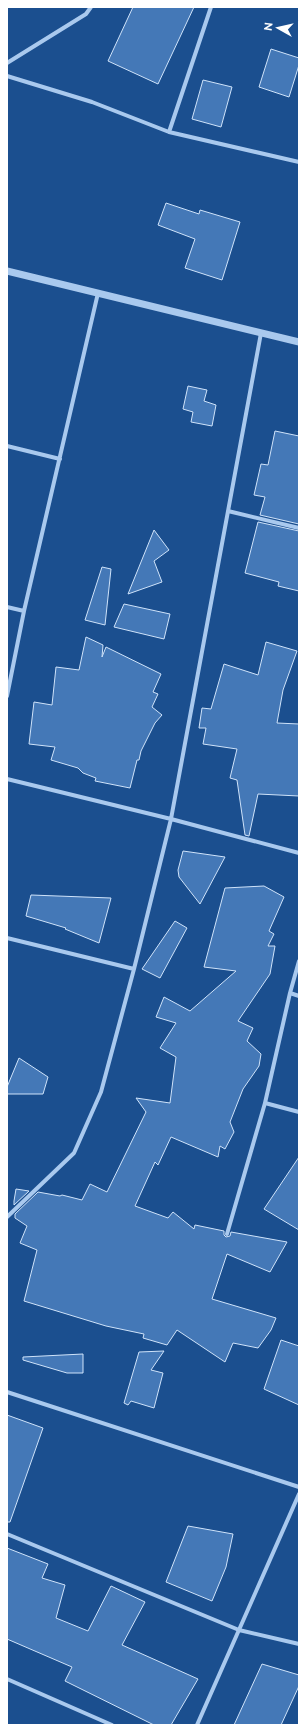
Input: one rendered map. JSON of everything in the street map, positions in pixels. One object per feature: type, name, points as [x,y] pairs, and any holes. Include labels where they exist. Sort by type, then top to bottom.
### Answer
[{"type":"street","points":[[7,63],[86,14],[91,7]]},
{"type":"street","points":[[169,132],[211,7]]},
{"type":"street","points":[[7,76],[92,102],[169,132],[299,162]]},
{"type":"street","points":[[7,271],[299,342]]},
{"type":"street","points":[[7,696],[24,611],[98,294]]},
{"type":"street","points":[[7,1217],[74,1153],[102,1092],[171,820],[260,332]]},
{"type":"street","points":[[7,446],[60,459]]},
{"type":"street","points":[[228,511],[299,528]]},
{"type":"street","points":[[7,607],[24,611]]},
{"type":"street","points":[[7,779],[299,853]]},
{"type":"street","points":[[7,938],[134,969]]},
{"type":"street","points":[[227,1234],[265,1103],[290,993],[299,961]]},
{"type":"street","points":[[290,993],[299,996]]},
{"type":"street","points":[[265,1103],[299,1112]]},
{"type":"street","points":[[7,1392],[299,1487]]},
{"type":"street","points":[[197,1725],[299,1494]]},
{"type":"street","points":[[7,1534],[239,1630],[299,1644]]},
{"type":"street","points":[[7,1679],[112,1725]]},
{"type":"building","points":[[133,7],[194,7],[158,84],[108,61]]},
{"type":"building","points":[[271,49],[299,58],[299,65],[289,97],[259,87]]},
{"type":"building","points":[[203,80],[232,87],[221,127],[192,119]]},
{"type":"building","points":[[166,203],[199,214],[200,210],[240,222],[222,280],[185,268],[195,239],[158,225]]},
{"type":"building","points":[[188,386],[207,390],[204,401],[216,405],[212,426],[191,422],[193,412],[183,409]]},
{"type":"building","points":[[275,431],[299,436],[299,524],[260,515],[265,497],[254,495],[261,464],[268,465]]},
{"type":"building","points":[[258,522],[299,531],[299,591],[278,586],[279,582],[245,573]]},
{"type":"building","points":[[154,530],[169,550],[154,561],[162,582],[128,594]]},
{"type":"building","points":[[102,567],[111,569],[105,625],[85,620]]},
{"type":"building","points":[[124,604],[170,614],[164,639],[114,627]]},
{"type":"building","points":[[86,637],[103,645],[102,657],[106,647],[161,674],[153,692],[158,694],[152,707],[162,715],[155,723],[141,751],[139,760],[137,760],[130,788],[95,781],[96,778],[83,773],[78,768],[51,760],[55,747],[29,744],[34,702],[52,705],[56,667],[79,670]]},
{"type":"building","points":[[266,642],[297,651],[283,690],[277,723],[299,724],[299,796],[258,794],[249,836],[245,835],[237,780],[230,778],[237,749],[203,744],[206,728],[199,728],[202,708],[211,709],[224,664],[258,675]]},
{"type":"building","points":[[183,851],[225,857],[200,904],[179,877],[178,870]]},
{"type":"building","points":[[264,886],[284,897],[269,931],[274,934],[268,946],[275,946],[270,974],[238,1021],[253,1028],[247,1041],[261,1054],[259,1066],[243,1089],[230,1122],[234,1132],[225,1149],[220,1146],[218,1157],[171,1137],[158,1165],[155,1162],[135,1206],[168,1218],[173,1212],[194,1229],[195,1225],[224,1231],[224,1235],[226,1237],[230,1236],[231,1232],[287,1242],[270,1272],[227,1254],[212,1299],[276,1318],[271,1330],[258,1348],[233,1343],[225,1362],[177,1330],[167,1345],[143,1338],[144,1334],[106,1326],[24,1301],[37,1250],[20,1243],[27,1226],[15,1218],[15,1214],[38,1192],[60,1196],[62,1195],[82,1200],[90,1184],[107,1192],[146,1112],[136,1098],[170,1103],[176,1057],[160,1048],[176,1023],[156,1017],[164,997],[190,1011],[236,971],[204,967],[225,888]]},
{"type":"building","points":[[31,895],[111,898],[99,943],[65,929],[66,928],[26,916]]},
{"type":"building","points":[[175,921],[187,928],[160,978],[142,969]]},
{"type":"building","points":[[19,1058],[48,1077],[43,1094],[7,1094],[7,1087]]},
{"type":"building","points":[[299,1157],[299,1230],[264,1209]]},
{"type":"building","points":[[16,1189],[29,1191],[14,1205],[14,1201]]},
{"type":"building","points":[[281,1340],[299,1346],[299,1405],[264,1389]]},
{"type":"building","points":[[164,1351],[151,1370],[163,1373],[154,1408],[131,1401],[128,1405],[124,1403],[139,1352]]},
{"type":"building","points":[[83,1354],[83,1373],[67,1373],[23,1360],[23,1357]]},
{"type":"building","points":[[7,1415],[43,1428],[10,1522],[7,1522]]},
{"type":"building","points":[[188,1526],[233,1534],[226,1567],[212,1601],[166,1582]]},
{"type":"building","points":[[7,1548],[48,1564],[42,1578],[65,1585],[56,1618],[88,1631],[111,1586],[145,1602],[122,1645],[198,1679],[171,1725],[154,1725],[65,1681],[72,1667],[7,1639]]},
{"type":"building","points":[[262,1664],[299,1675],[299,1686],[281,1725],[234,1725]]}]
